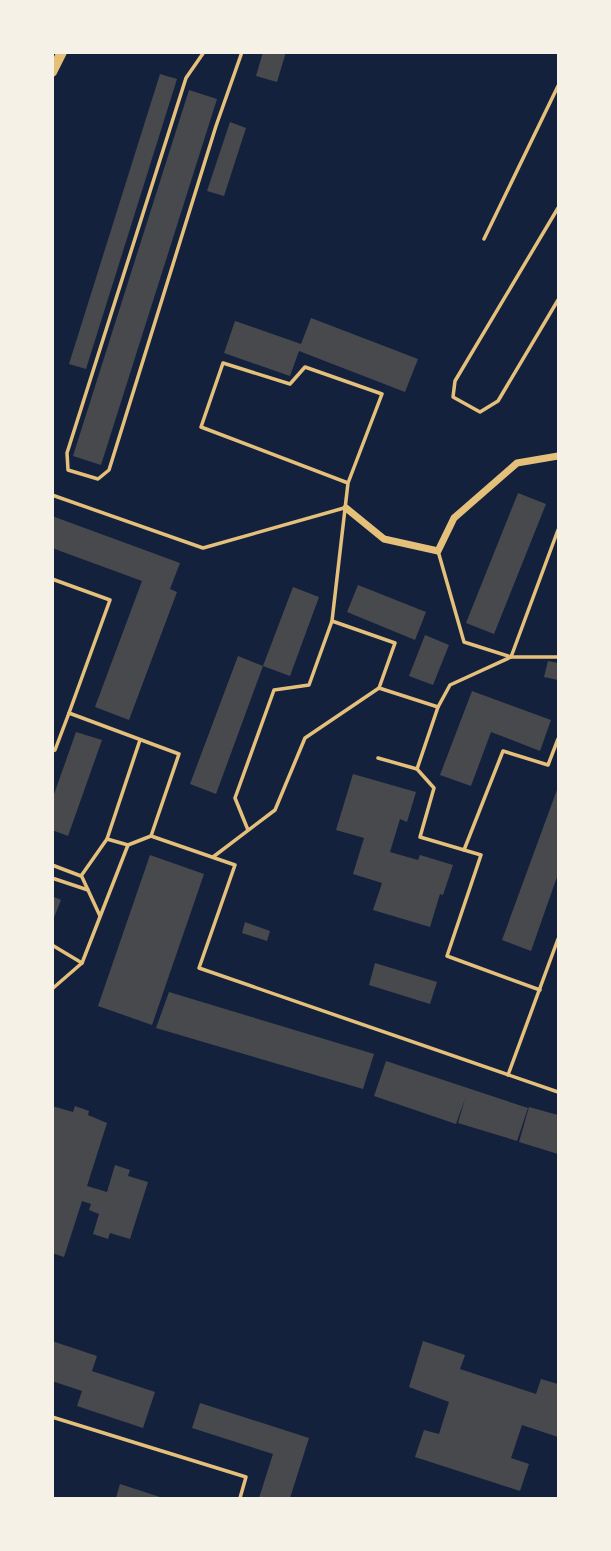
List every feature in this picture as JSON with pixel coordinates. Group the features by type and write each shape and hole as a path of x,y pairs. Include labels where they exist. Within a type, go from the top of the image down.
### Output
{"main road":[{"path":"52,72 62,52"}],"street":[{"path":"346,508 384,538 438,551 454,518 517,463 558,456"}],"lane":[{"path":"204,52 186,78 67,453 68,470 98,479 109,470 216,126 242,52"},
{"path":"484,239 558,86"},
{"path":"558,208 455,381 453,397 480,412 498,401 558,300"},
{"path":"248,830 235,798 274,690 309,685 332,621 348,483 382,394 305,367 290,384 223,363 201,427 348,483"},
{"path":"52,495 203,548 346,508"},
{"path":"417,769 438,707 450,685 510,657 558,530"},
{"path":"438,551 464,642 510,657 558,657"},
{"path":"52,579 110,600 55,750 52,751"},
{"path":"213,857 275,810 305,738 379,688 395,643 332,621"},
{"path":"379,688 438,707"},
{"path":"69,713 178,754 151,836"},
{"path":"464,850 503,751 548,765 558,739"},
{"path":"81,876 107,839 140,740"},
{"path":"378,758 417,769 435,788 420,837 481,855 447,956 540,990"},
{"path":"107,839 128,845 151,836 236,865 199,968 558,1092"},
{"path":"52,989 82,963 128,845"},
{"path":"52,864 81,876 100,916"},
{"path":"52,878 88,890"},
{"path":"508,1076 558,939"},
{"path":"52,945 82,963"},
{"path":"52,1417 246,1477 240,1499"}],"building":[{"path":"263,52 286,52 277,82 256,76"},
{"path":"160,74 177,79 86,369 69,364"},
{"path":"189,90 217,99 101,465 73,456"},
{"path":"230,122 246,128 224,196 207,191"},
{"path":"311,318 418,359 405,392 299,351 290,376 224,353 235,321 301,344"},
{"path":"518,493 546,504 494,634 466,623"},
{"path":"52,516 180,563 170,589 177,592 129,720 95,707 142,581 52,548"},
{"path":"358,585 426,612 415,640 347,612"},
{"path":"293,587 319,597 290,676 263,666"},
{"path":"425,635 449,645 433,685 409,676"},
{"path":"238,656 263,666 216,794 190,784"},
{"path":"548,661 558,663 558,680 544,677"},
{"path":"472,691 551,720 540,751 491,732 471,786 440,775"},
{"path":"76,732 102,740 68,836 52,830 52,800"},
{"path":"353,774 416,792 407,822 400,819 390,852 418,860 420,855 453,865 443,895 440,894 430,927 373,910 382,883 353,874 364,838 336,830"},
{"path":"558,787 558,874 531,951 502,940"},
{"path":"150,855 204,874 152,1025 98,1006"},
{"path":"52,896 61,900 53,920 52,920"},
{"path":"245,922 270,931 267,941 242,933"},
{"path":"375,963 437,982 430,1004 369,985"},
{"path":"169,992 374,1054 363,1089 156,1028"},
{"path":"386,1061 528,1108 517,1141 458,1123 465,1099 456,1124 374,1096"},
{"path":"52,1106 73,1112 75,1106 89,1111 88,1115 107,1123 87,1186 107,1192 115,1165 130,1170 128,1176 148,1182 130,1239 110,1233 108,1239 93,1234 99,1214 89,1210 91,1204 82,1201 64,1257 52,1253"},
{"path":"529,1107 558,1115 558,1154 519,1142"},
{"path":"52,1341 97,1356 92,1371 155,1392 143,1428 77,1406 82,1391 52,1381"},
{"path":"423,1341 465,1355 460,1369 536,1394 541,1379 558,1384 558,1437 522,1425 511,1458 529,1464 520,1491 415,1457 424,1430 439,1434 449,1402 409,1387"},
{"path":"200,1403 309,1438 290,1498 259,1498 273,1454 192,1428"},
{"path":"120,1484 163,1498 116,1498"}]}
